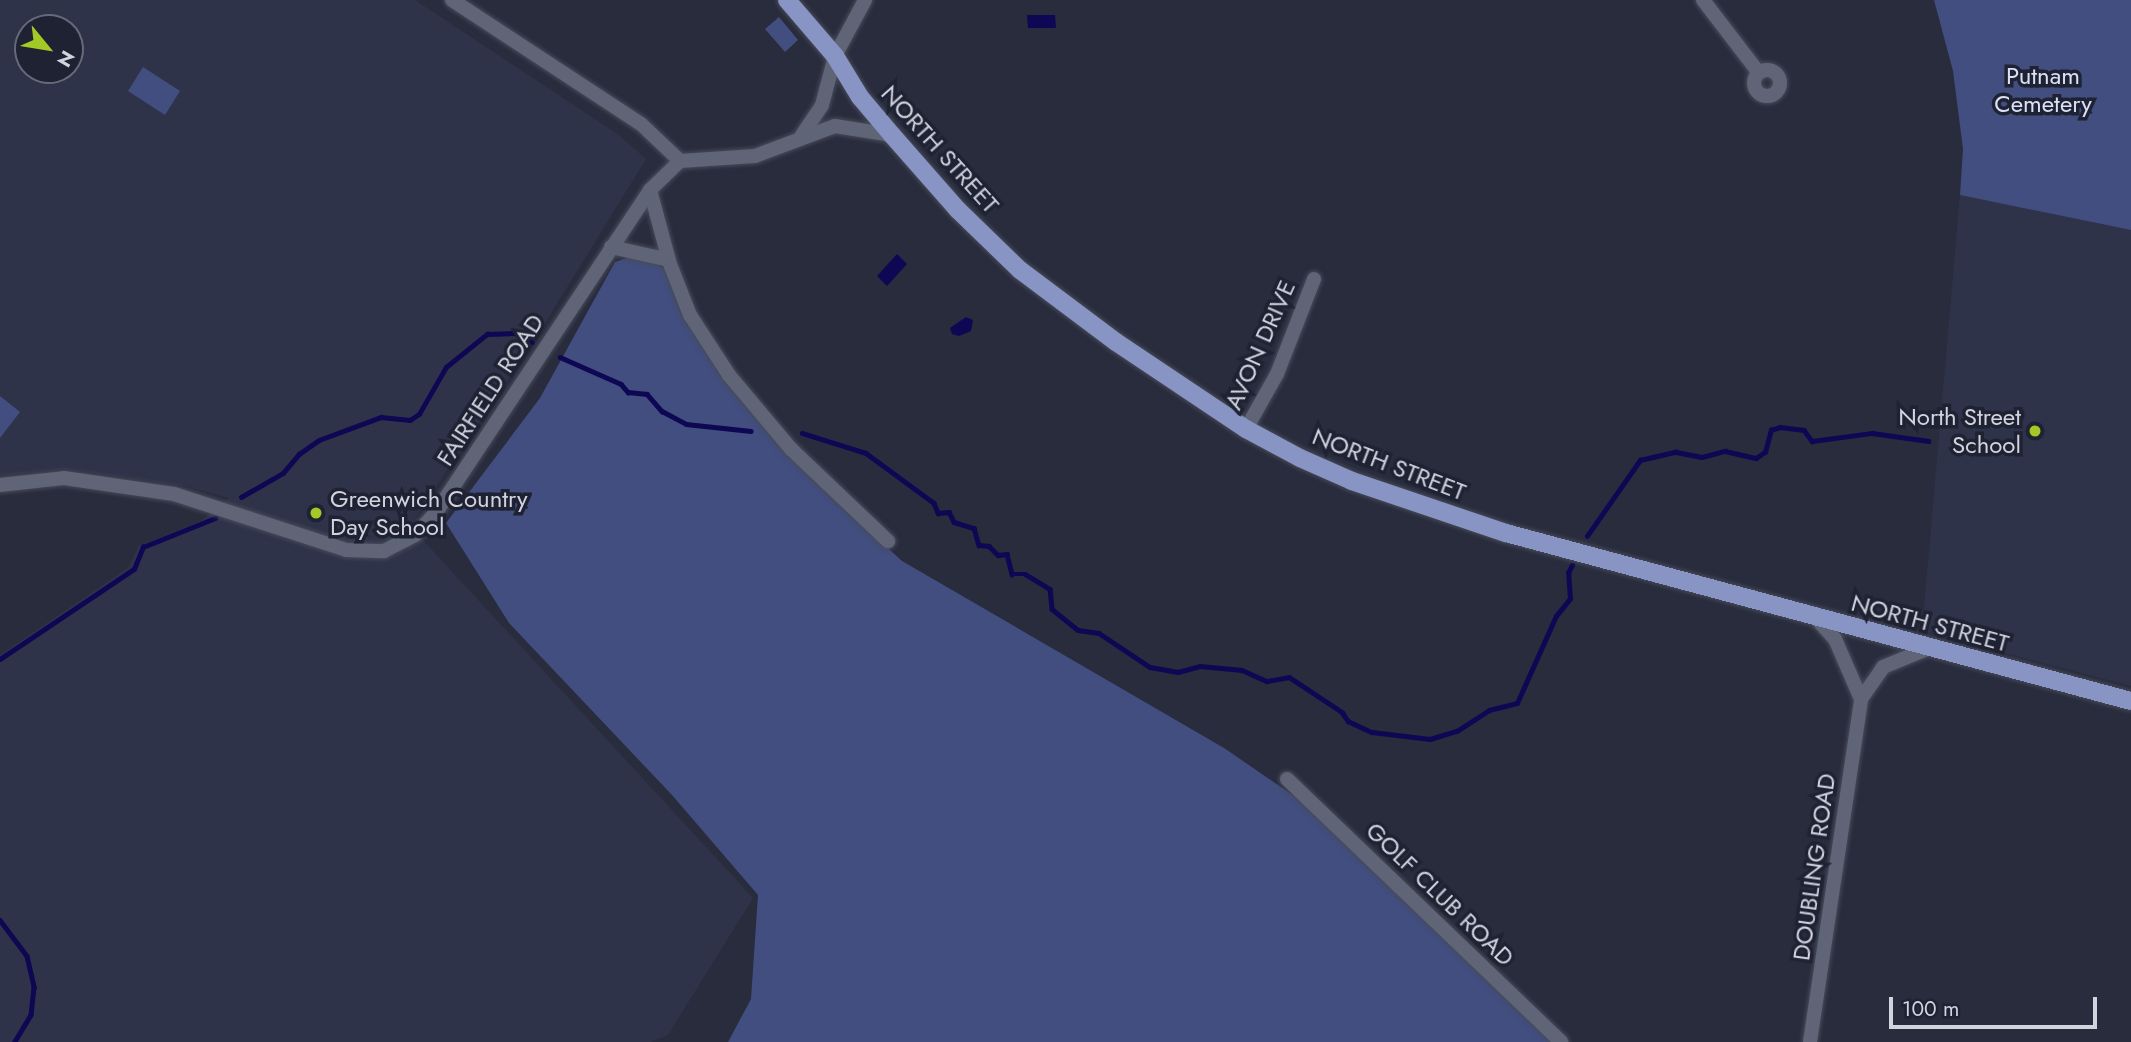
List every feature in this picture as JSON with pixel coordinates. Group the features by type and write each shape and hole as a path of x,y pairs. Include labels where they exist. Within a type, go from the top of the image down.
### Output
{"main road":[{"name":"NORTH STREET","path":"788,0 835,56 860,97 892,135 958,210 1020,270 1116,342 1247,429 1352,481 1506,533 2131,701"}],"street":[{"path":"452,0 640,124 680,161 755,156 781,148 802,135 835,126 892,135"},
{"path":"802,135 822,105 835,56 865,0"},
{"path":"1703,0 1759,73"},
{"name":"FAIRFIELD ROAD","path":"0,485 64,478 174,494 346,550 384,551 415,535 436,511 650,190 680,161"},
{"path":"650,190 669,260 691,315 729,375 791,449 888,541"},
{"path":"611,247 669,260"},
{"name":"AVON DRIVE","path":"1247,429 1273,382 1314,279"},
{"path":"1815,617 1835,639 1861,699"},
{"name":"DOUBLING ROAD","path":"1810,1042 1861,699 1883,667 1929,648"},
{"name":"GOLF CLUB ROAD","path":"1287,779 1562,1042"}],"shaded area":[{"name":"Greenwich Country Day School","path":"0,0 415,0 619,135 646,159 539,333 410,526 753,898 668,1035 651,1042 0,1042 0,655 128,568 139,546 201,521 229,498 186,486 68,469 0,475"},
{"path":"1027,15 1055,15 1056,28 1028,28"},
{"name":"North Street School","path":"1960,195 2131,230 2131,686 1922,631"},
{"path":"897,254 907,264 887,286 877,276"},
{"path":"966,317 973,320 971,331 959,336 952,334 950,328"}],"green space":[{"name":"Putnam Cemetery","path":"1934,0 2131,0 2131,230 1960,195 1963,149 1953,71"},
{"path":"779,17 798,40 785,52 765,29"},
{"path":"143,67 180,91 165,115 128,91"},
{"path":"636,255 666,269 731,384 844,508 902,561 1224,748 1332,822 1552,1042 728,1042 751,999 758,895 672,795 509,623 446,523 540,398 615,262"},
{"path":"0,396 20,412 0,438"}],"waterway":[{"path":"241,497 283,473 299,454 319,440 381,417 410,420 419,414 446,367 487,334 515,333 532,342"},
{"path":"560,357 621,384 628,392 647,394 662,411 686,424 751,431"},
{"path":"1587,536 1640,460 1676,452 1702,457 1725,451 1756,458 1765,452 1771,430 1780,427 1804,430 1812,441 1872,433 1928,441"},
{"path":"802,433 866,453 934,503 938,513 949,512 954,522 974,528 979,545 989,546 998,555 1007,554 1012,574 1025,574 1050,589 1052,609 1078,630 1099,633 1150,667 1178,672 1200,666 1242,670 1267,681 1289,677 1342,712 1348,721 1372,732 1430,739 1457,731 1489,710 1517,703 1556,616 1570,599 1568,573 1572,565"},
{"path":"0,659 134,569 143,547 215,518"},
{"path":"0,920 27,956 34,987 31,1015 15,1042"}],"place":[{"name":"North Street School","path":"2035,431"},
{"name":"Greenwich Country Day School","path":"316,513"}]}
